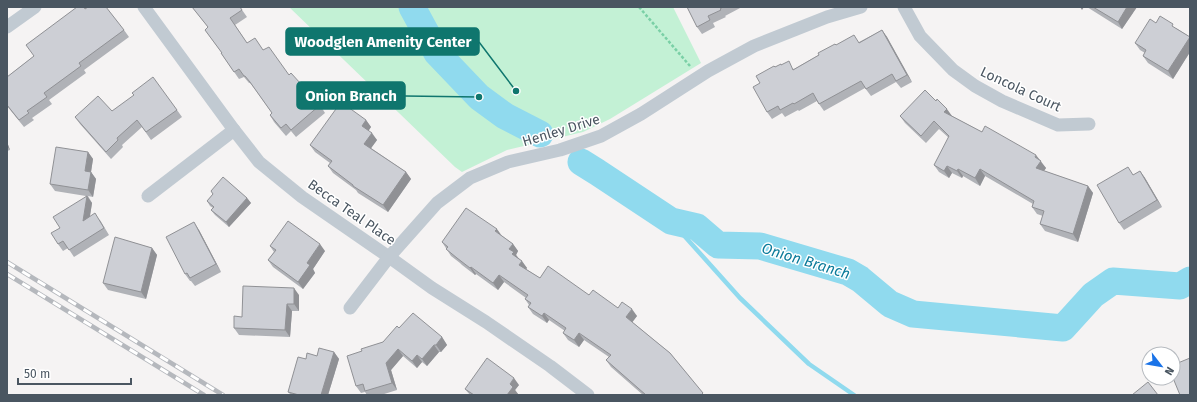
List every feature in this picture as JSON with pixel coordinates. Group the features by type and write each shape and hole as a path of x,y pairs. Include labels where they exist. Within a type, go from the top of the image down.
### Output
{"street":[{"path":"7,27 35,7"},
{"name":"Becca Teal Place","path":"144,7 259,162 302,197 432,288 486,322 550,366 583,393"},
{"name":"Henley Drive","path":"350,308 389,257 437,202 470,178 508,162 560,150 601,136 641,114 708,71 754,46 827,17 860,7"},
{"name":"Loncola Court","path":"904,7 920,36 953,70 975,86 1002,101 1058,125 1089,124"},
{"path":"148,196 234,130"}],"path":[{"path":"639,7 690,66"}],"green space":[{"path":"289,7 673,7 701,63 610,119 583,132 507,150 462,172 455,167"}],"building":[{"path":"77,7 84,7 85,9 88,7 106,7 124,30 79,63 81,66 44,93 47,97 27,111 29,113 19,120 7,105 7,77 34,56 26,45"},
{"path":"192,7 240,7 242,10 230,18 247,43 255,38 263,50 269,47 289,75 291,73 320,105 291,130 286,124 281,128 270,115 272,113 245,76 239,69 234,72 205,30 208,27"},
{"path":"687,7 723,7 720,9 721,10 708,16 710,20 697,27"},
{"path":"1093,7 1127,7 1118,22"},
{"path":"1160,16 1173,24 1172,26 1190,37 1168,71 1143,56 1146,50 1135,43 1150,19 1156,23"},
{"path":"882,30 907,75 896,81 892,74 866,89 861,81 819,104 813,93 780,110 778,106 767,112 753,87 760,83 756,76 774,66 781,65 789,61 793,70 819,55 818,53 854,35 859,43"},
{"path":"153,77 177,110 146,132 137,120 117,138 118,140 106,152 75,117 98,96 112,111 134,95 132,93"},
{"path":"925,90 947,109 944,112 982,132 985,126 1036,155 1035,157 1041,161 1036,168 1088,186 1073,234 1040,224 1044,211 1032,207 1034,201 980,169 975,178 958,169 957,171 947,166 944,171 934,165 949,136 934,121 921,136 900,116"},
{"path":"341,102 366,120 362,126 372,133 364,144 406,172 383,205 353,186 328,166 332,161 310,145"},
{"path":"56,147 88,152 85,171 91,172 88,190 50,184"},
{"path":"1128,167 1133,175 1140,171 1157,200 1119,223 1097,185"},
{"path":"223,177 247,198 226,222 211,210 214,207 207,201 213,194 211,191"},
{"path":"87,196 83,221 95,213 104,228 69,250 63,241 58,244 51,233 60,228 53,217"},
{"path":"466,208 497,229 495,231 513,244 509,249 514,252 512,254 522,261 519,265 540,278 548,266 589,295 593,290 618,308 622,302 632,309 626,317 670,353 703,393 701,395 646,395 606,360 611,355 579,333 574,340 563,333 566,328 544,313 542,316 528,307 531,303 525,299 528,295 499,275 493,283 457,258 446,249 448,247 442,242"},
{"path":"288,221 320,244 307,263 310,265 298,282 268,260 276,250 270,246"},
{"path":"194,222 216,264 190,278 187,273 185,274 166,237"},
{"path":"115,237 152,248 141,292 103,283"},
{"path":"243,286 294,288 294,304 287,304 285,330 234,328 234,316 242,317"},
{"path":"413,313 442,337 436,345 434,345 422,359 417,355 412,361 398,349 386,363 392,383 365,391 363,384 356,386 347,356 362,351 361,349 383,342 397,326 399,328"},
{"path":"319,348 334,352 321,395 299,395 288,392 298,357 306,359 307,353 317,356"},
{"path":"487,358 514,378 510,384 513,387 507,395 474,395 465,389"},
{"path":"1190,358 1190,395 1180,395 1176,386 1181,386 1181,362"},
{"path":"1143,386 1151,386 1158,395 1132,395"}],"waterway":[{"name":"Onion Branch","path":"412,7 437,53 479,97 505,116 540,134"},
{"name":"Onion Branch","path":"581,162 671,221 697,227 718,245 760,246 848,272 860,279 890,304 913,314 1063,328 1093,295 1113,281 1180,286 1190,280"},
{"path":"671,221 740,298 809,364 854,395"}],"railway":[{"path":"7,262 223,395"},
{"path":"7,274 204,395"}],"place":[{"name":"Woodglen Amenity Center","path":"516,91"},
{"name":"Onion Branch","path":"479,97"}]}
